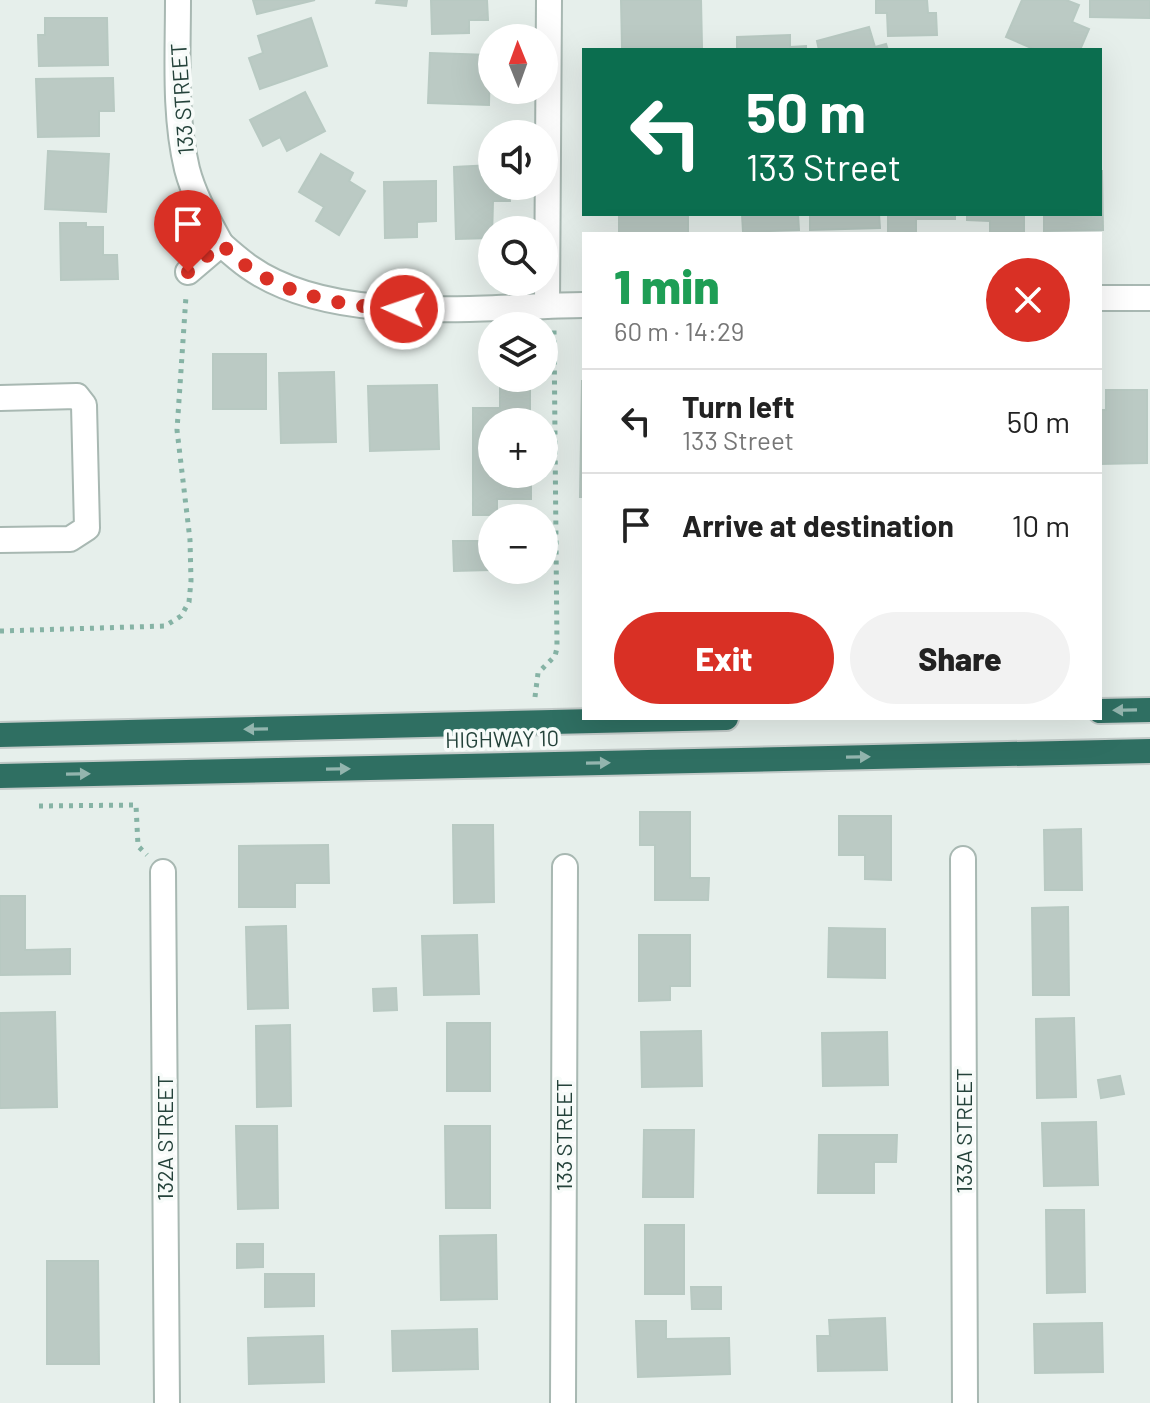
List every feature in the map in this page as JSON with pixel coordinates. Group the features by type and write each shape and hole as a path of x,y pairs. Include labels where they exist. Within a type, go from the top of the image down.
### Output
{"highway":[{"path":"1102,711 1150,710"},
{"name":"HIGHWAY 10","path":"0,735 641,720"},
{"name":"HIGHWAY 10","path":"0,776 1150,751"}],"street":[{"name":"133 STREET","path":"178,0 178,87 185,158 196,194 221,244"},
{"path":"549,0 551,312"},
{"path":"188,272 221,244 251,269 287,286 353,305 514,312"},
{"path":"1102,298 1150,298"},
{"path":"555,312 582,305"},
{"path":"0,398 77,396 84,405 87,528 70,539 0,540"},
{"name":"133A STREET","path":"963,859 965,1403"},
{"name":"132A STREET","path":"155,864 167,1403"},
{"name":"133 STREET","path":"563,1403 565,867"}],"path":[{"path":"0,631 165,626 181,616 189,602 190,540 177,430 185,304"},
{"path":"535,697 538,673 555,656 557,648 552,392"},
{"path":"39,806 136,805 138,846 155,864"}],"building":[{"path":"253,0 315,0 257,14"},
{"path":"377,0 407,0 406,6 376,3"},
{"path":"431,0 487,0 488,20 469,20 469,33 432,34"},
{"path":"621,0 701,0 702,47 622,47"},
{"path":"876,0 927,0 928,13 936,13 937,35 888,36 887,13 876,13"},
{"path":"1022,0 1066,0 1079,5 1072,22 1089,29 1081,48 1031,48 1006,37"},
{"path":"1090,0 1150,0 1150,18 1090,17"},
{"path":"45,18 107,18 108,65 39,66 38,35 45,35"},
{"path":"311,18 327,66 260,89 249,58 263,53 258,36"},
{"path":"869,27 875,47 886,44 887,48 819,48 817,41"},
{"path":"790,35 790,47 806,48 737,48 737,37"},
{"path":"430,53 478,55 478,104 489,105 428,103"},
{"path":"113,78 114,111 99,111 99,136 38,137 36,79"},
{"path":"305,92 325,131 287,151 280,137 263,146 250,120"},
{"path":"48,151 109,154 106,212 45,209"},
{"path":"321,154 353,173 349,181 365,191 339,235 316,221 324,207 299,192"},
{"path":"478,166 478,200 510,200 493,201 493,216 478,216 478,238 456,239 454,167"},
{"path":"1102,171 1103,230 1044,231 1044,216 1102,216"},
{"path":"436,181 436,221 417,222 417,237 385,238 384,182"},
{"path":"619,216 688,216 688,232 619,232"},
{"path":"742,216 798,216 799,230 743,232"},
{"path":"810,216 879,216 880,228 810,230"},
{"path":"888,216 955,216 955,219 916,219 916,232 888,232"},
{"path":"967,216 1024,216 1024,232 990,232 990,221 967,220"},
{"path":"60,223 86,223 86,227 103,227 103,255 117,255 118,279 61,280"},
{"path":"213,354 266,354 266,409 213,409"},
{"path":"334,372 336,442 281,443 279,373"},
{"path":"582,381 582,497 580,497"},
{"path":"437,385 439,449 370,451 368,386"},
{"path":"1106,390 1147,390 1147,463 1102,464 1102,410 1106,410"},
{"path":"500,392 530,392 530,408 500,408"},
{"path":"473,408 478,408 478,488 531,488 531,499 497,499 497,504 478,504 478,515 473,515"},
{"path":"453,541 478,541 478,570 454,571"},
{"path":"640,812 690,812 690,878 709,878 708,900 655,900 655,845 640,845"},
{"path":"839,816 891,816 891,880 865,879 865,855 839,855"},
{"path":"453,825 493,825 494,902 454,903"},
{"path":"1081,829 1082,890 1045,890 1044,830"},
{"path":"328,845 329,883 295,883 295,907 239,907 239,846"},
{"path":"0,896 25,896 25,950 70,949 70,974 0,975"},
{"path":"1068,907 1069,995 1033,995 1032,908"},
{"path":"286,926 288,1008 248,1009 246,927"},
{"path":"829,928 885,929 885,978 828,977"},
{"path":"477,935 479,994 424,995 422,936"},
{"path":"639,935 690,935 690,986 670,986 670,1000 639,1001"},
{"path":"396,988 397,1010 374,1011 373,989"},
{"path":"55,1012 57,1107 0,1108 0,1013"},
{"path":"1074,1018 1076,1097 1037,1098 1036,1019"},
{"path":"447,1023 490,1023 490,1091 447,1091"},
{"path":"290,1025 291,1106 257,1107 256,1026"},
{"path":"701,1031 702,1086 642,1087 641,1032"},
{"path":"887,1032 888,1085 823,1086 822,1033"},
{"path":"1120,1076 1124,1094 1101,1098 1098,1080"},
{"path":"1096,1122 1098,1185 1044,1186 1042,1123"},
{"path":"236,1126 277,1126 278,1208 238,1209"},
{"path":"445,1126 490,1126 490,1208 446,1208"},
{"path":"644,1130 694,1130 693,1197 643,1197"},
{"path":"819,1135 897,1135 896,1162 874,1162 874,1193 818,1193"},
{"path":"1046,1210 1084,1210 1085,1292 1047,1293"},
{"path":"645,1225 684,1225 684,1294 645,1294"},
{"path":"496,1235 497,1299 441,1300 440,1236"},
{"path":"237,1244 263,1244 263,1267 237,1268"},
{"path":"47,1261 98,1261 99,1364 47,1364"},
{"path":"265,1274 314,1274 314,1306 265,1307"},
{"path":"691,1287 721,1287 721,1309 692,1309"},
{"path":"885,1318 887,1370 818,1371 817,1336 830,1336 829,1320"},
{"path":"636,1321 666,1321 666,1339 729,1338 730,1374 638,1377"},
{"path":"1102,1323 1103,1372 1035,1373 1034,1324"},
{"path":"477,1329 478,1369 393,1371 392,1331"},
{"path":"323,1336 324,1382 249,1384 248,1338"}],"route":[{"path":"188,272 221,244 251,269 287,286 353,305 404,309"}]}
